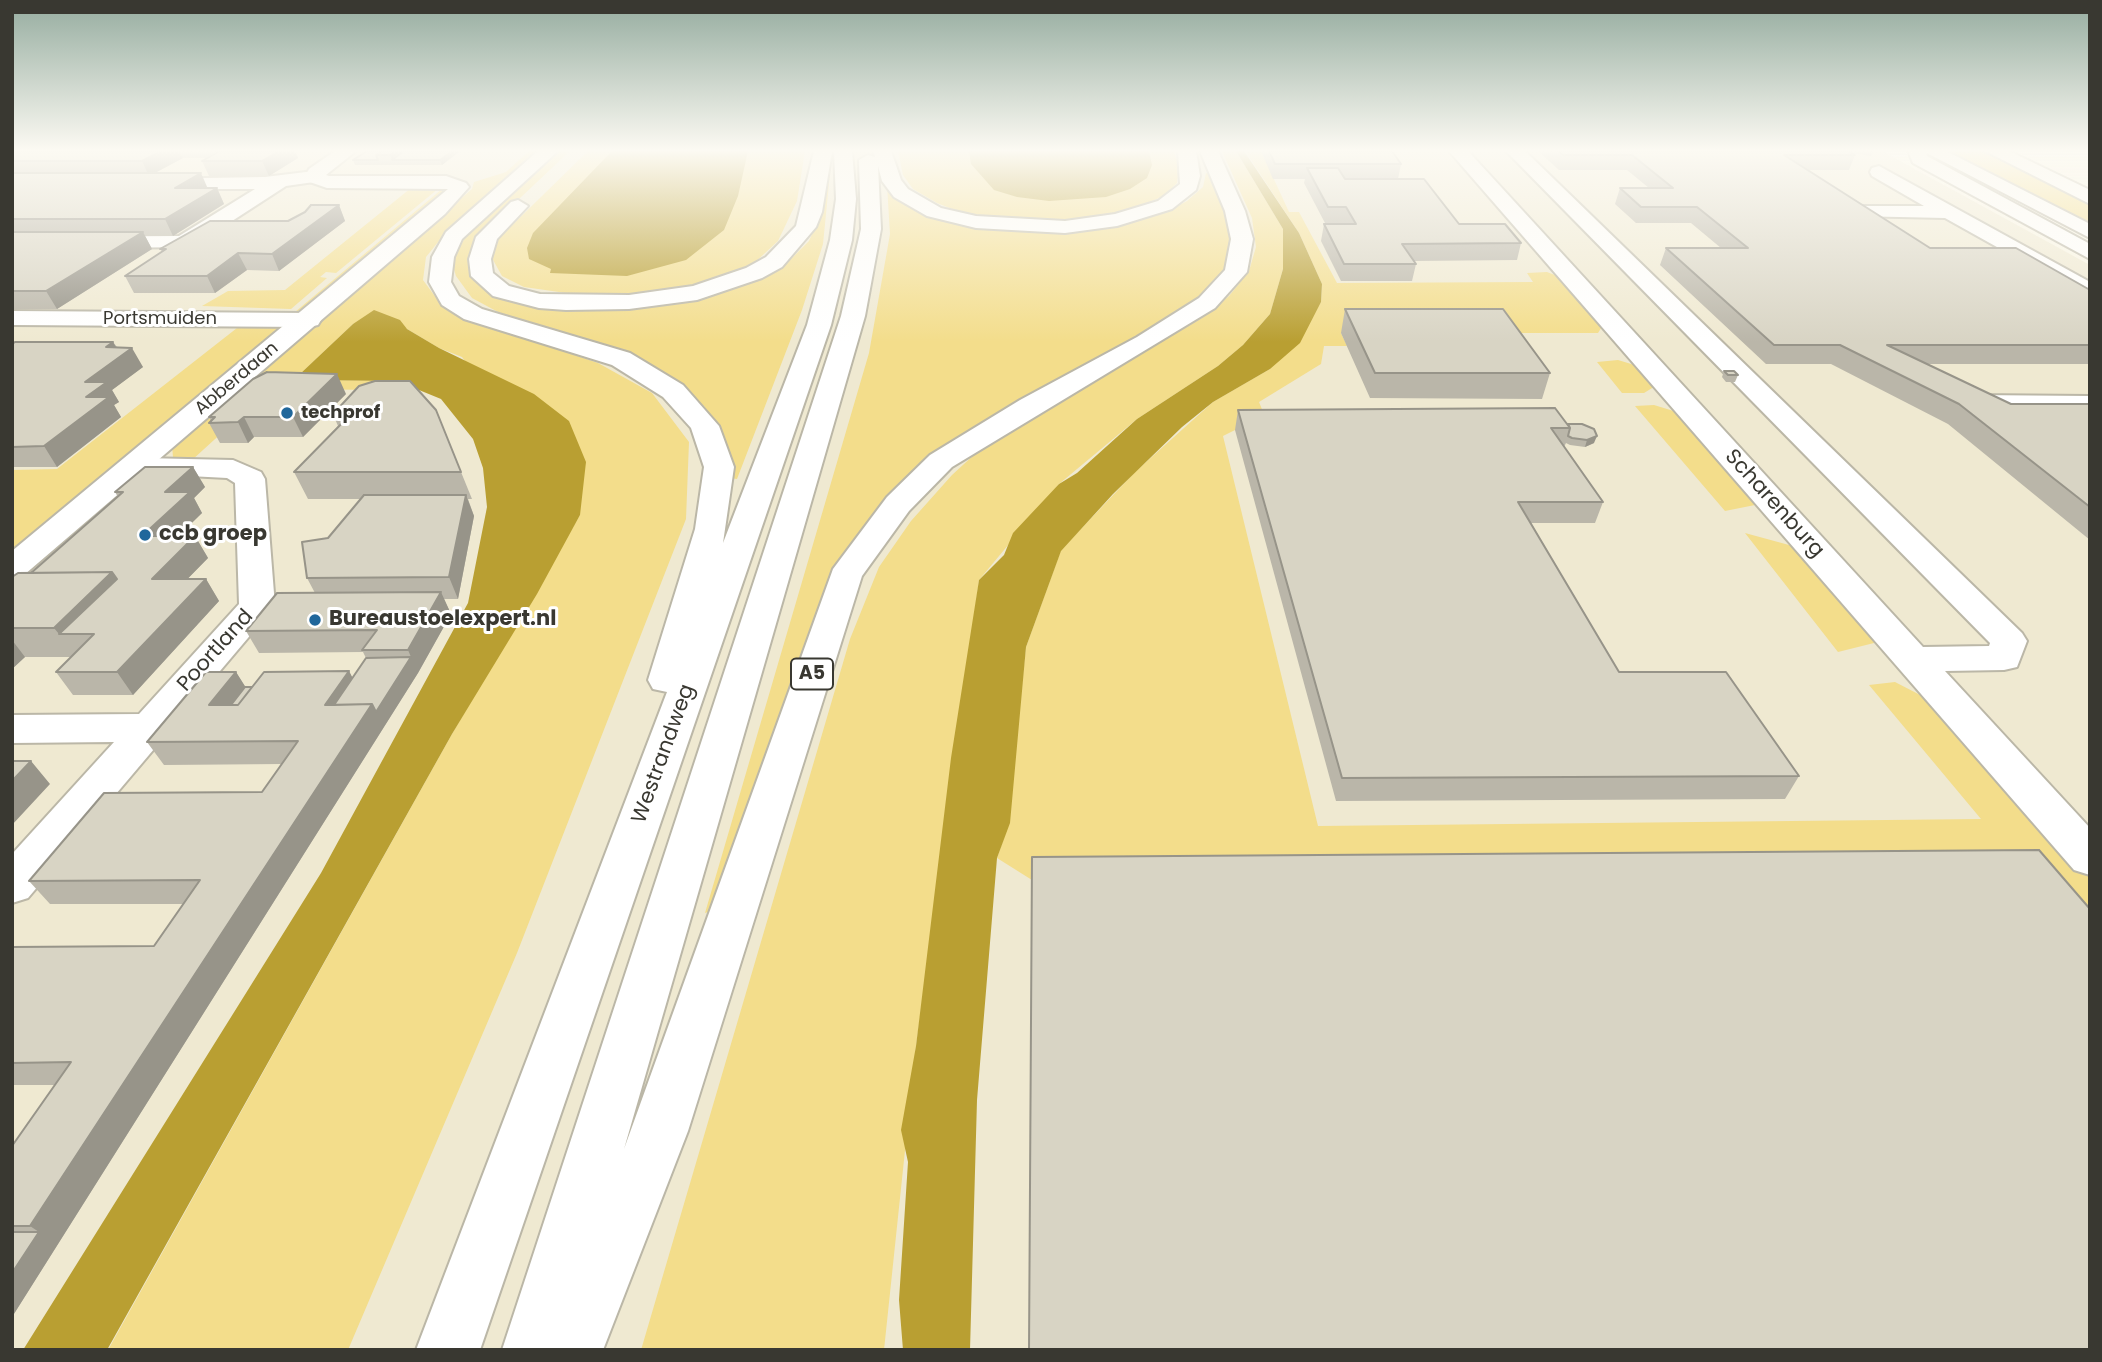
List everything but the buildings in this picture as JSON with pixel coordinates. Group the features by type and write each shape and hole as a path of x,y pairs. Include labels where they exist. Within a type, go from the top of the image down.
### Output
{"main road":[{"path":"12,243 184,242 227,215"},
{"name":"Abberdaan","path":"12,568 431,215"},
{"path":"481,215 453,236 443,257 440,282 450,300 473,314 621,359 673,391 705,426 719,467 711,529 686,606 600,929"},
{"path":"507,215 487,237 480,258 482,276 501,291 552,302 629,302 697,293 754,273 774,262 806,228 809,215"},
{"name":"Westrandweg","path":"448,1350 819,325 841,240 844,215"},
{"path":"534,1350 853,316 871,215"},
{"path":"945,215 976,222 1065,227 1117,220 1134,215"},
{"name":"A5","path":"570,1350 660,1131 845,576 898,504 941,461 1030,406 1146,342 1207,303 1236,272 1242,239 1236,215"},
{"name":"Scharenburg","path":"1515,215 2090,858"},
{"path":"1571,215 1670,328 2009,641 2004,658 1913,659"},
{"path":"1953,215 2090,292"},
{"path":"2028,215 2085,244"},
{"path":"2037,215 2085,244"},
{"path":"2010,246 2085,244"},
{"name":"Portsmuiden","path":"12,318 309,320"},
{"path":"1616,327 1670,328"},
{"path":"1973,403 2090,404"},
{"name":"Poortland","path":"12,885 147,728 257,606 250,479 233,469 131,467"},
{"path":"12,729 147,728"}],"shaded area":[{"path":"12,215 1998,215 2090,265 2090,1350 12,1350"},
{"path":"378,215 407,215 336,273 326,272 320,277 327,278 291,309 202,306 228,291 285,290"},
{"path":"411,215 422,215 312,306 295,312"},
{"path":"442,215 466,215 447,231 426,257 423,280 434,295 466,318 598,363 652,393 689,442 686,519 517,953 348,1350 108,1350 452,734 580,515 462,357 439,348 387,317 353,324 300,374 305,380 397,381 386,390 270,389 192,460 173,457 172,445"},
{"path":"490,215 502,215 486,230 470,254 469,264 487,288 560,306 751,281 788,262 809,241 819,215 826,215 823,244 802,310 737,479 730,478 723,436 704,406 664,373 622,353 498,312 472,298 456,276 452,263 464,239"},
{"path":"523,215 791,215 778,241 751,266 714,281 648,295 594,297 524,287 502,276 492,258 498,239"},
{"path":"551,215 730,215 724,230 686,260 627,276 550,273 551,269 529,259 527,248 533,233"},
{"path":"889,215 1111,225 1155,215 1230,215 1235,245 1228,267 1211,290 1146,336 1020,399 958,437 919,470 872,521 717,909 705,913 869,353 890,234"},
{"path":"974,215 1110,215 1100,217 1032,222"},
{"path":"1250,215 1274,215 1283,229 1283,269 1270,314 1243,345 1218,366 1137,419 1059,484 979,580 916,1046 884,1350 641,1350 850,639 879,567 911,521 952,475 999,432 1202,318 1229,296 1249,271 1256,247"},
{"path":"1274,215 1287,215 1299,233 1322,284 1321,302 1300,343 1270,369 1213,402 1182,427 1113,494 1061,551 1026,647 1010,823 997,858 977,1100 970,1350 903,1350 899,1300 908,1162 901,1130 916,1046 951,758 979,580 1004,555 1013,533 1059,484 1077,473 1137,419 1218,366 1243,345 1270,314 1283,269 1283,229"},
{"path":"1287,215 1300,215 1337,283 1533,282 1527,273 1547,272 1560,277 1603,325 1598,333 1341,333 1347,346 1324,346 1321,364 1259,402 1270,429 1235,430 1223,436 1318,826 1981,819 1869,685 1895,682 1926,698 2090,877 2090,938 1032,880 997,858 1006,832 1026,647 1061,550 1135,472 1213,402 1270,369 1321,302 1322,284 1299,233"},
{"path":"2066,215 2090,215 2090,227"},
{"path":"374,310 400,320 407,329 439,348 534,394 569,421 586,462 580,515 537,594 452,734 107,1350 23,1350 321,873 468,603 487,507 483,468 473,439 441,399 397,381 305,380 300,374 353,324"},
{"path":"279,326 280,333 12,557 12,470 57,469 237,328"},
{"path":"1618,360 1641,367 1657,385 1644,393 1622,393 1597,362"},
{"path":"1654,405 1680,413 1760,504 1725,511 1635,406"},
{"path":"1745,533 1800,548 1878,642 1838,652"}],"place":[{"name":"techprof","path":"287,413"},
{"name":"ccb groep","path":"145,535"},
{"name":"Bureaustoelexpert.nl","path":"315,620"}]}
